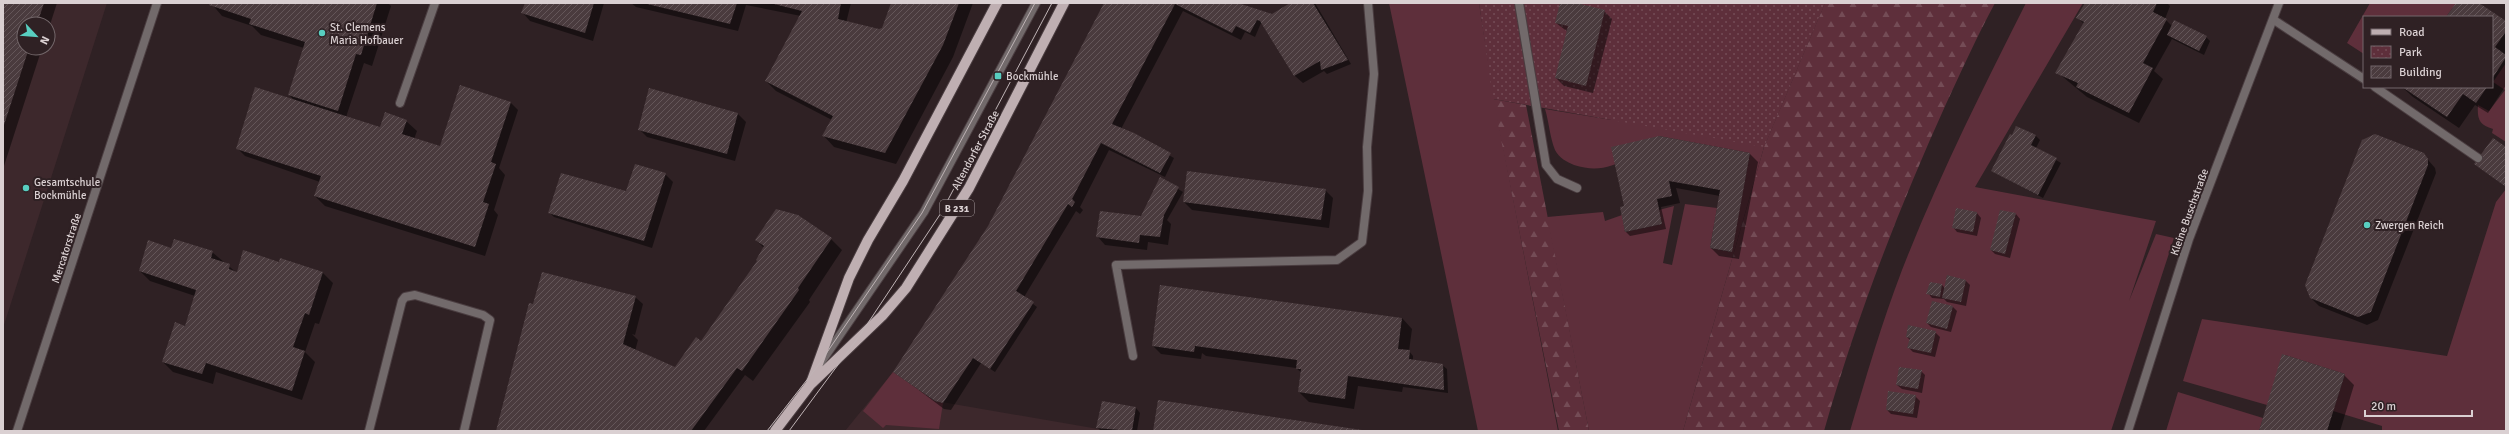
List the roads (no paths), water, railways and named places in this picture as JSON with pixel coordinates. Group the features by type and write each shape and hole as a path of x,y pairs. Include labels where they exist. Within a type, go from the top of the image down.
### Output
{"main road":[{"name":"Altendorfer Straße","path":"810,385 856,266 997,3"},
{"name":"Altendorfer Straße","path":"775,431 810,385 882,316 910,282 969,188 1064,3"}],"street":[{"name":"Mercatorstraße","path":"17,431 157,3"},
{"path":"400,103 434,3"},
{"path":"810,385 818,367 924,212 1036,3"},
{"path":"1133,356 1116,265 1337,260 1362,242 1368,191 1367,147 1374,74 1368,3"},
{"path":"1520,3 1546,164 1558,179 1577,188"},
{"name":"Kleine Buschstraße","path":"2128,431 2189,239 2274,20 2279,3"},
{"path":"2274,20 2363,78"},
{"path":"2376,88 2478,158"},
{"path":"369,431 402,301 405,297 415,295 483,315 490,320 464,431"}],"tram line":[{"path":"767,431 817,367 922,213 1035,3"},
{"path":"789,431 860,335 941,213 1052,3"}],"place":[{"name":"St. Clemens Maria Hofbauer","path":"322,33"},
{"name":"Bockmühle","path":"998,76"},
{"name":"Gesamtschule Bockmühle","path":"26,188"},
{"name":"Zwergen Reich","path":"2367,225"}]}
